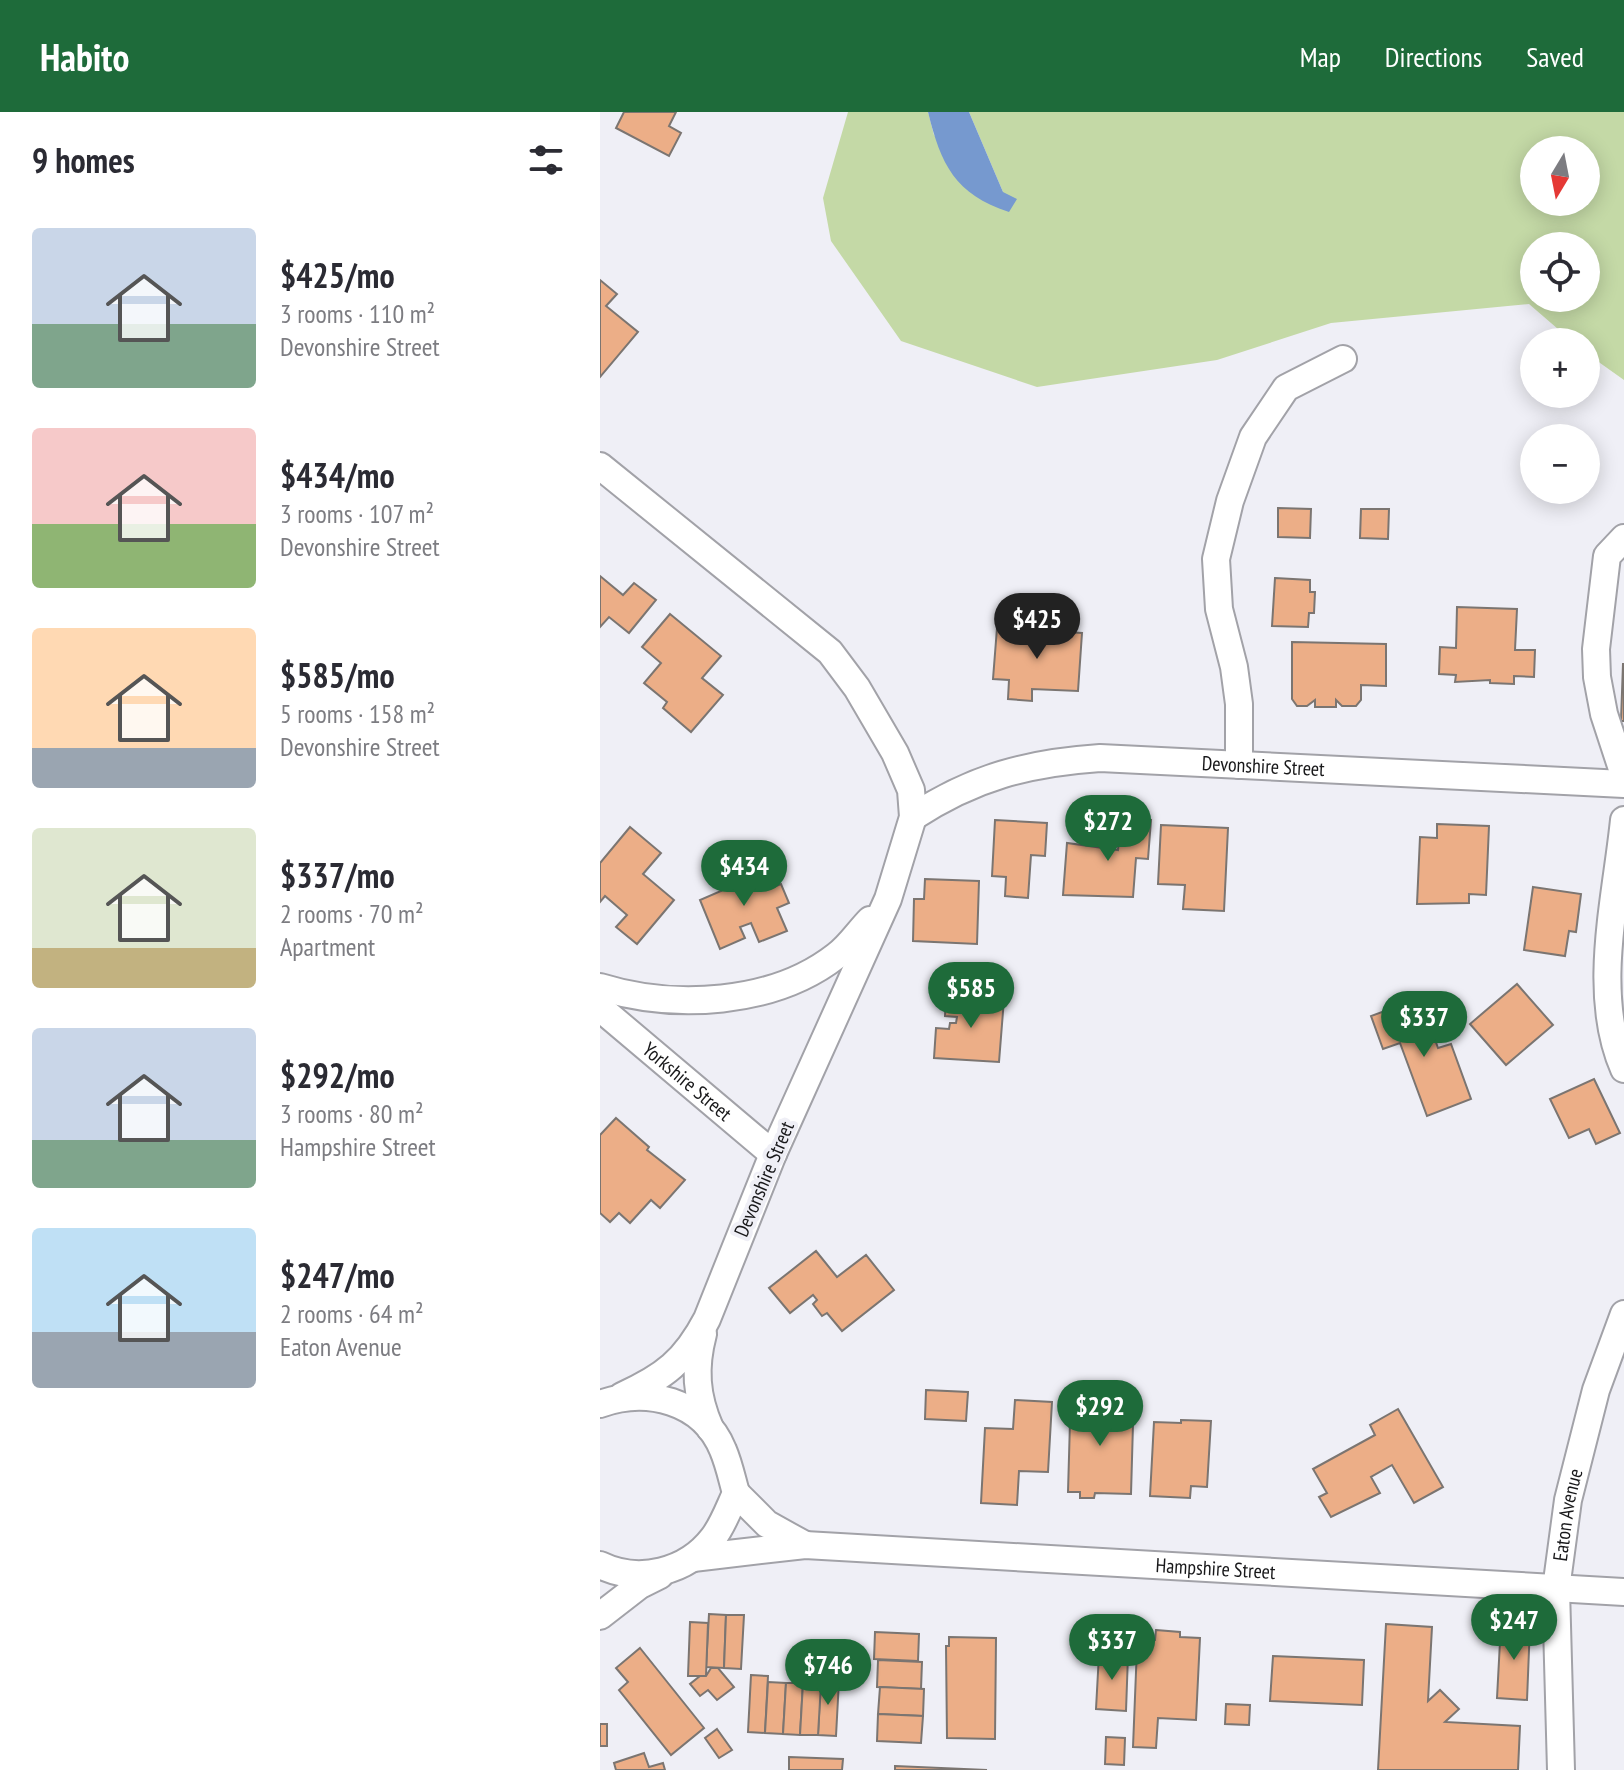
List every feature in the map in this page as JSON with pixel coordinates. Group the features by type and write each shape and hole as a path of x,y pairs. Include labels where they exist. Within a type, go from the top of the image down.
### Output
{"street":[{"path":"1239,765 1239,704 1234,667 1219,609 1216,559 1230,501 1253,437 1286,388 1343,359"},
{"name":"Devonshire Street","path":"600,466 830,652 857,688 895,753 911,790 913,817 888,899 773,1154 707,1319 694,1343 657,1380 611,1400"},
{"path":"1624,538 1607,556 1601,580 1596,649 1597,677 1604,714 1624,775"},
{"name":"Devonshire Street","path":"913,817 943,797 1044,762 1100,758 1624,784"},
{"path":"1624,820 1608,978 1611,1019 1624,1069"},
{"path":"600,987 628,996 680,1001 735,997 790,983 837,956 888,899"},
{"name":"Yorkshire Street","path":"600,1008 773,1154"},
{"name":"Eaton Avenue","path":"1561,1770 1556,1589 1568,1500 1596,1390 1624,1314"},
{"name":"Devonshire Street","path":"707,1319 696,1375 699,1403 723,1449 736,1493"},
{"path":"611,1400 648,1396 673,1402 694,1413 711,1429"},
{"path":"600,1616 640,1585 693,1558 714,1538 736,1493"},
{"name":"Hampshire Street","path":"736,1493 767,1524 805,1545"},
{"name":"Hampshire Street","path":"693,1558 805,1545 1624,1592"},
{"path":"600,1565 638,1575 667,1571"}],"green space":[{"path":"848,112 928,112 934,135 1003,192 969,112 1624,112 1624,380 1600,363 1600,328 1557,328 1538,312 1600,312 1600,232 1520,232 1520,305 1331,323 1217,360 1037,387 901,341 831,241 823,198"}],"water":[{"path":"928,112 969,112 1003,192 1017,199 1009,212 975,196 953,175 939,147"}],"building":[{"path":"624,112 676,112 669,126 681,133 669,156 616,128"},
{"path":"600,280 617,294 606,306 638,332 600,377"},
{"path":"1278,508 1311,509 1310,538 1278,537"},
{"path":"1361,509 1389,509 1388,539 1360,538"},
{"path":"600,576 623,595 634,583 656,600 629,633 609,617 600,627"},
{"path":"1275,578 1310,580 1310,592 1315,592 1314,613 1309,613 1308,627 1272,626"},
{"path":"1457,607 1517,609 1515,650 1535,650 1534,677 1514,676 1514,684 1490,683 1490,680 1455,682 1456,675 1439,674 1440,647 1456,648"},
{"path":"670,614 721,656 702,678 723,695 691,732 663,708 667,702 644,683 661,663 642,647"},
{"path":"997,628 1082,633 1078,691 1032,689 1032,701 1008,699 1009,680 993,679"},
{"path":"1292,642 1386,644 1386,686 1361,685 1361,700 1356,706 1342,706 1336,700 1336,707 1315,707 1315,700 1307,706 1297,706 1292,699"},
{"path":"1623,664 1624,721 1621,721"},
{"path":"1121,817 1151,820 1148,859 1136,858 1133,897 1063,895 1067,843 1118,850"},
{"path":"995,820 1047,823 1045,856 1031,855 1028,898 1005,896 1006,877 992,876"},
{"path":"1437,824 1489,826 1486,895 1469,894 1469,903 1417,904 1420,837 1437,838"},
{"path":"1161,825 1228,828 1224,911 1183,909 1185,885 1158,884"},
{"path":"630,827 661,853 643,874 674,900 637,944 616,927 627,915 605,896 600,902 600,863"},
{"path":"738,866 745,882 763,874 769,889 781,884 789,903 777,908 787,931 759,942 751,923 740,927 745,938 720,949 700,900 721,891 715,875"},
{"path":"925,879 979,881 977,944 913,941 914,899 924,899"},
{"path":"1533,887 1581,894 1576,932 1569,931 1565,956 1524,950"},
{"path":"1517,984 1553,1025 1506,1065 1470,1024"},
{"path":"946,995 1004,999 999,1062 934,1058 936,1028 949,1029 950,1023 956,1023 957,1017 945,1016"},
{"path":"1409,1002 1421,1035 1432,1031 1438,1048 1451,1044 1471,1099 1427,1116 1400,1043 1383,1049 1371,1016"},
{"path":"1594,1079 1620,1133 1596,1144 1589,1129 1569,1138 1550,1099"},
{"path":"616,1118 649,1147 647,1150 685,1180 660,1208 651,1200 630,1223 619,1213 610,1222 600,1213 600,1135"},
{"path":"816,1251 837,1277 866,1255 894,1290 842,1331 827,1313 822,1316 813,1304 817,1300 813,1295 790,1313 769,1288"},
{"path":"1082,1385 1117,1386 1116,1411 1101,1411 1101,1423 1133,1424 1131,1494 1095,1493 1094,1498 1080,1498 1080,1492 1068,1492 1070,1422 1087,1422 1087,1410 1081,1410"},
{"path":"926,1390 968,1392 966,1421 925,1419"},
{"path":"1015,1400 1052,1402 1048,1472 1019,1471 1017,1505 981,1503 985,1428 1013,1429"},
{"path":"1398,1409 1443,1487 1414,1503 1392,1465 1371,1477 1380,1493 1331,1517 1319,1497 1327,1493 1313,1469 1375,1435 1370,1425"},
{"path":"1181,1420 1211,1421 1207,1487 1191,1486 1190,1498 1150,1496 1154,1422 1181,1423"},
{"path":"709,1614 726,1615 724,1668 706,1667"},
{"path":"726,1615 744,1615 741,1669 724,1668"},
{"path":"690,1622 708,1623 706,1676 688,1676"},
{"path":"1501,1623 1530,1625 1527,1700 1497,1698"},
{"path":"1386,1624 1432,1627 1428,1701 1440,1690 1459,1709 1445,1722 1520,1726 1518,1770 1378,1770"},
{"path":"1156,1630 1180,1632 1180,1637 1200,1638 1196,1720 1158,1718 1156,1748 1133,1747 1137,1647 1140,1647 1141,1639 1155,1640"},
{"path":"875,1632 919,1634 918,1661 874,1659"},
{"path":"949,1637 996,1638 995,1739 947,1738 946,1646 949,1646"},
{"path":"640,1648 704,1728 671,1755 619,1690 628,1682 616,1668"},
{"path":"1099,1654 1128,1655 1126,1711 1096,1709"},
{"path":"1273,1656 1364,1660 1362,1705 1270,1701"},
{"path":"878,1660 922,1662 921,1689 877,1687"},
{"path":"711,1668 718,1668 734,1687 717,1700 708,1690 700,1696 690,1684 700,1676 706,1676"},
{"path":"751,1675 768,1676 765,1733 748,1732"},
{"path":"821,1678 839,1680 836,1736 818,1735"},
{"path":"768,1682 786,1683 783,1734 765,1733"},
{"path":"786,1683 803,1683 800,1735 783,1734"},
{"path":"803,1683 821,1684 818,1735 800,1735"},
{"path":"880,1687 924,1689 923,1716 878,1714"},
{"path":"1226,1704 1250,1705 1249,1725 1225,1724"},
{"path":"878,1714 923,1716 921,1743 877,1741"},
{"path":"600,1724 607,1724 607,1746 600,1746"},
{"path":"717,1729 732,1750 719,1758 705,1738"},
{"path":"1106,1737 1125,1738 1124,1765 1105,1764"},
{"path":"644,1753 649,1767 663,1763 665,1770 616,1770 614,1763"},
{"path":"789,1757 843,1759 842,1770 789,1770"},
{"path":"895,1766 987,1770 895,1770"}]}
